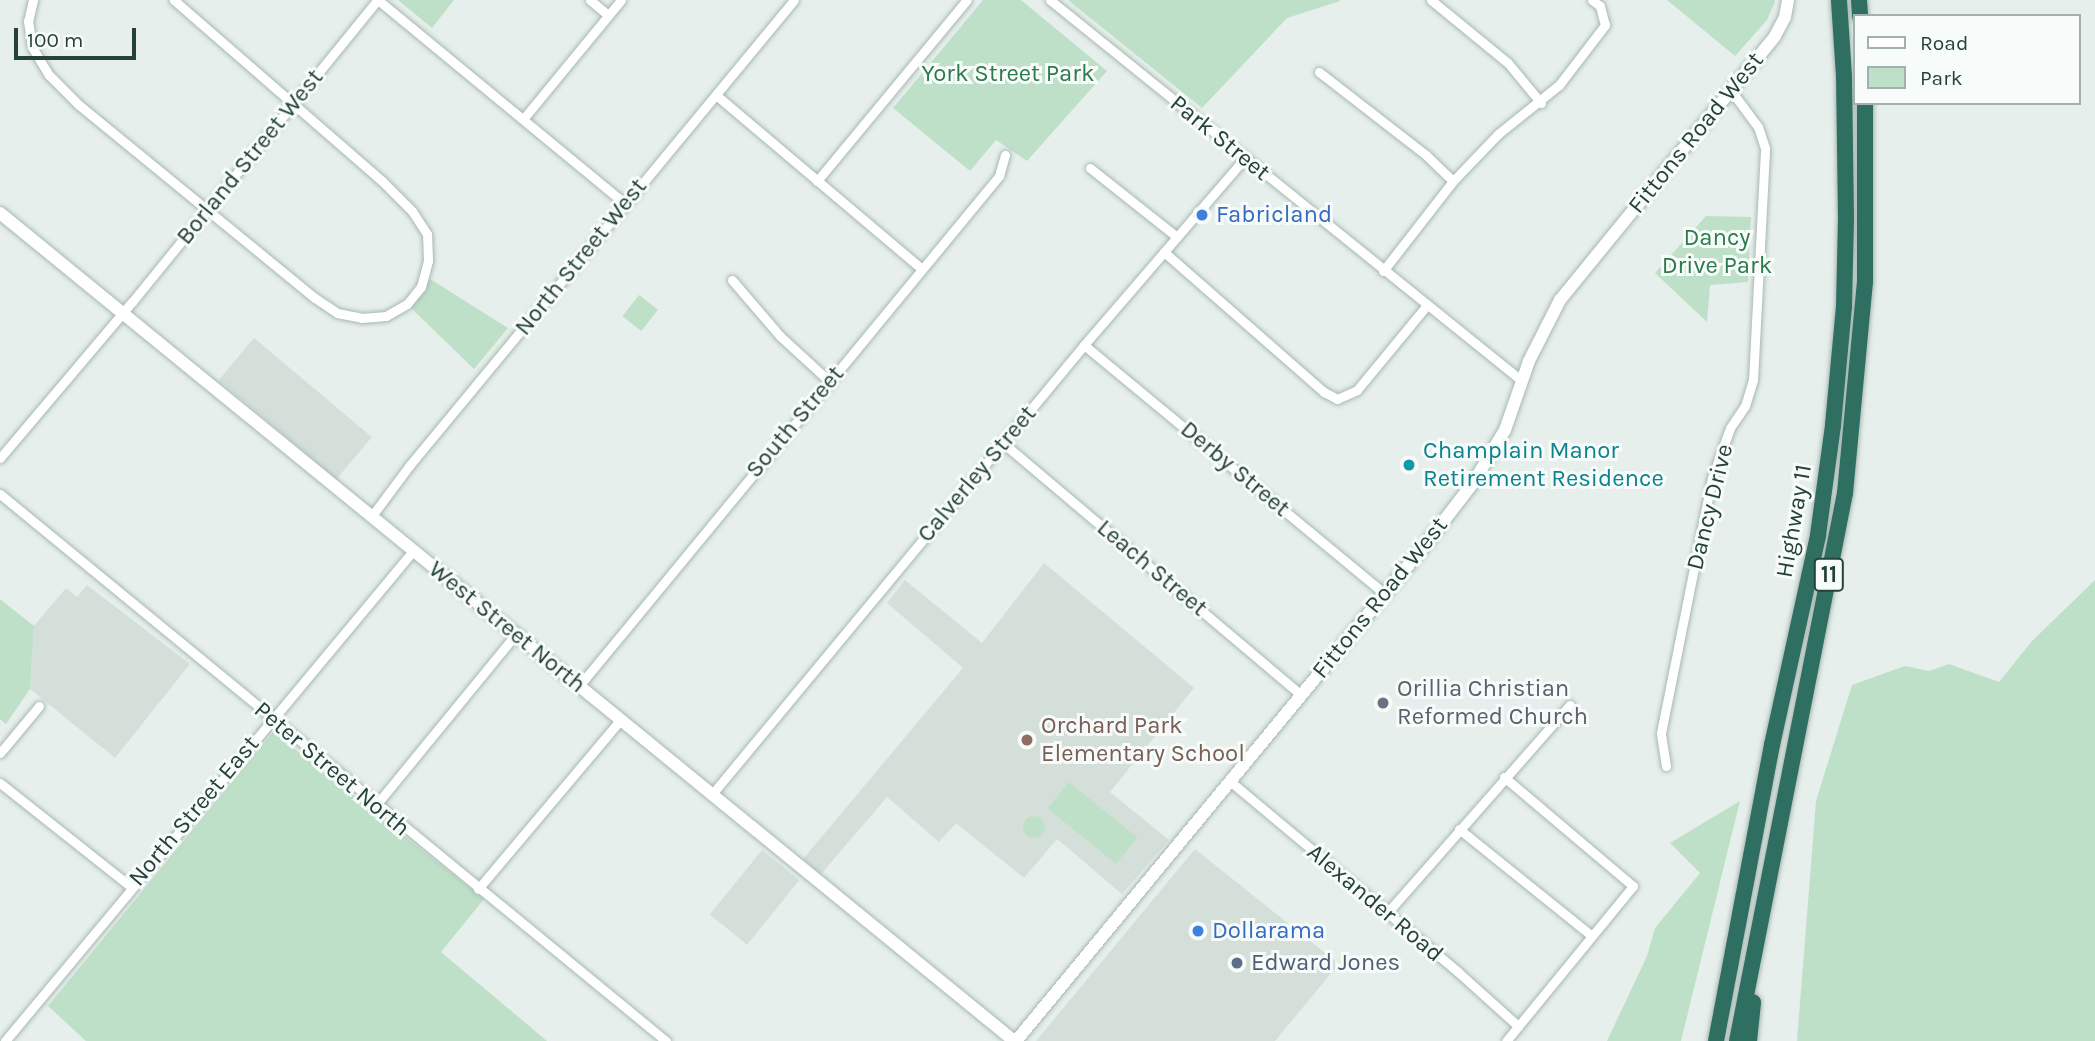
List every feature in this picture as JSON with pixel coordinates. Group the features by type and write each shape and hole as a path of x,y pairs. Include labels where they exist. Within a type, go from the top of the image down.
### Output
{"highway":[{"name":"Highway 11","path":"1716,1041 1772,745 1818,535 1833,425 1844,307 1846,218 1844,76 1839,0"},
{"name":"Highway 11","path":"1737,1041 1845,493 1865,282 1865,105"},
{"path":"1749,1041 1753,1017 1751,971"},
{"path":"1707,1041 1721,1016"}],"main road":[{"name":"Fittons Road West","path":"1015,1041 1385,594 1484,468 1505,430 1521,380 1560,300 1732,92 1779,30 1788,0"},
{"name":"West Street North","path":"0,213 1015,1041"}],"street":[{"path":"33,0 28,21 32,47 49,75 79,105 337,313 373,318 396,312 414,297 421,287 428,261 428,242 420,222 392,189 174,0"},
{"path":"377,0 524,118 624,203"},
{"name":"Borland Street West","path":"0,458 377,0"},
{"path":"590,0 608,15"},
{"path":"524,118 621,0"},
{"name":"North Street West","path":"371,517 409,466 624,203 794,0"},
{"path":"817,181 967,0"},
{"name":"Park Street","path":"1050,0 1521,380"},
{"path":"1431,0 1508,64 1541,103"},
{"path":"1383,271 1453,181 1498,134 1541,103 1559,85 1605,25 1600,6 1592,0"},
{"path":"1319,72 1426,155 1453,181"},
{"name":"Dancy Drive","path":"1666,766 1661,733 1712,478 1730,428 1745,405 1753,380 1765,148 1758,127 1732,92"},
{"path":"716,95 921,268"},
{"name":"South Street","path":"579,687 999,176 1005,155"},
{"name":"Calverley Street","path":"713,793 1084,345 1245,158"},
{"path":"1090,168 1177,237"},
{"path":"1164,252 1324,392 1337,399 1357,390 1427,305"},
{"path":"732,280 780,336 830,383"},
{"name":"Derby Street","path":"1084,345 1385,594"},
{"name":"Leach Street","path":"1003,443 1301,695"},
{"name":"Peter Street North","path":"0,494 666,1041"},
{"name":"North Street East","path":"5,1041 413,551"},
{"path":"376,805 515,635"},
{"path":"1387,913 1570,705"},
{"path":"0,753 39,706"},
{"path":"478,889 621,719"},
{"path":"1504,777 1633,886 1506,1041"},
{"name":"Alexander Road","path":"1231,782 1518,1026"},
{"path":"0,783 131,887"},
{"path":"1459,829 1591,935"}],"shaded area":[{"path":"254,338 372,437 337,479 219,380"},
{"name":"Orchard Park Elementary School","path":"1044,563 1194,688 1110,792 1169,840 1122,894 1057,839 1024,878 956,823 939,842 887,797 821,874 803,859 963,668 887,603 905,580 982,643"},
{"path":"87,585 190,664 115,758 30,689 34,626 66,588 77,597"},
{"path":"1195,849 1339,964 1275,1041 1036,1041"},
{"path":"762,850 799,880 747,945 710,915"}],"green space":[{"path":"398,0 454,0 432,28"},
{"name":"York Street Park","path":"983,0 1021,0 1107,71 1027,161 996,140 970,171 893,108"},
{"path":"1068,0 1340,1 1287,18 1202,108"},
{"path":"1667,0 1775,2 1767,20 1735,56"},
{"name":"Dancy Drive Park","path":"1706,216 1751,217 1748,282 1710,285 1707,322 1655,273"},
{"path":"430,279 508,328 474,369 410,307"},
{"path":"639,295 658,310 641,331 622,316"},
{"path":"2095,580 2095,1041 1797,1041 1816,801 1852,685 1905,666 1929,671 1949,664 1999,682 2032,641"},
{"path":"0,599 34,626 30,689 6,724 0,719"},
{"path":"273,732 484,899 441,952 547,1041 86,1041 48,1006"},
{"path":"1069,782 1137,837 1116,864 1048,808"},
{"path":"1740,801 1681,1041 1607,1041 1647,956 1655,928 1700,873 1670,843"},
{"path":"1034,816 1042,819 1045,827 1042,835 1034,838 1026,835 1023,827 1026,819"}],"place":[{"name":"Fabricland","path":"1202,215"},
{"name":"Champlain Manor Retirement Residence","path":"1409,465"},
{"name":"Orillia Christian Reformed Church","path":"1383,703"},
{"name":"Orchard Park Elementary School","path":"1027,740"},
{"name":"Dollarama","path":"1198,931"},
{"name":"Edward Jones","path":"1237,963"}]}
